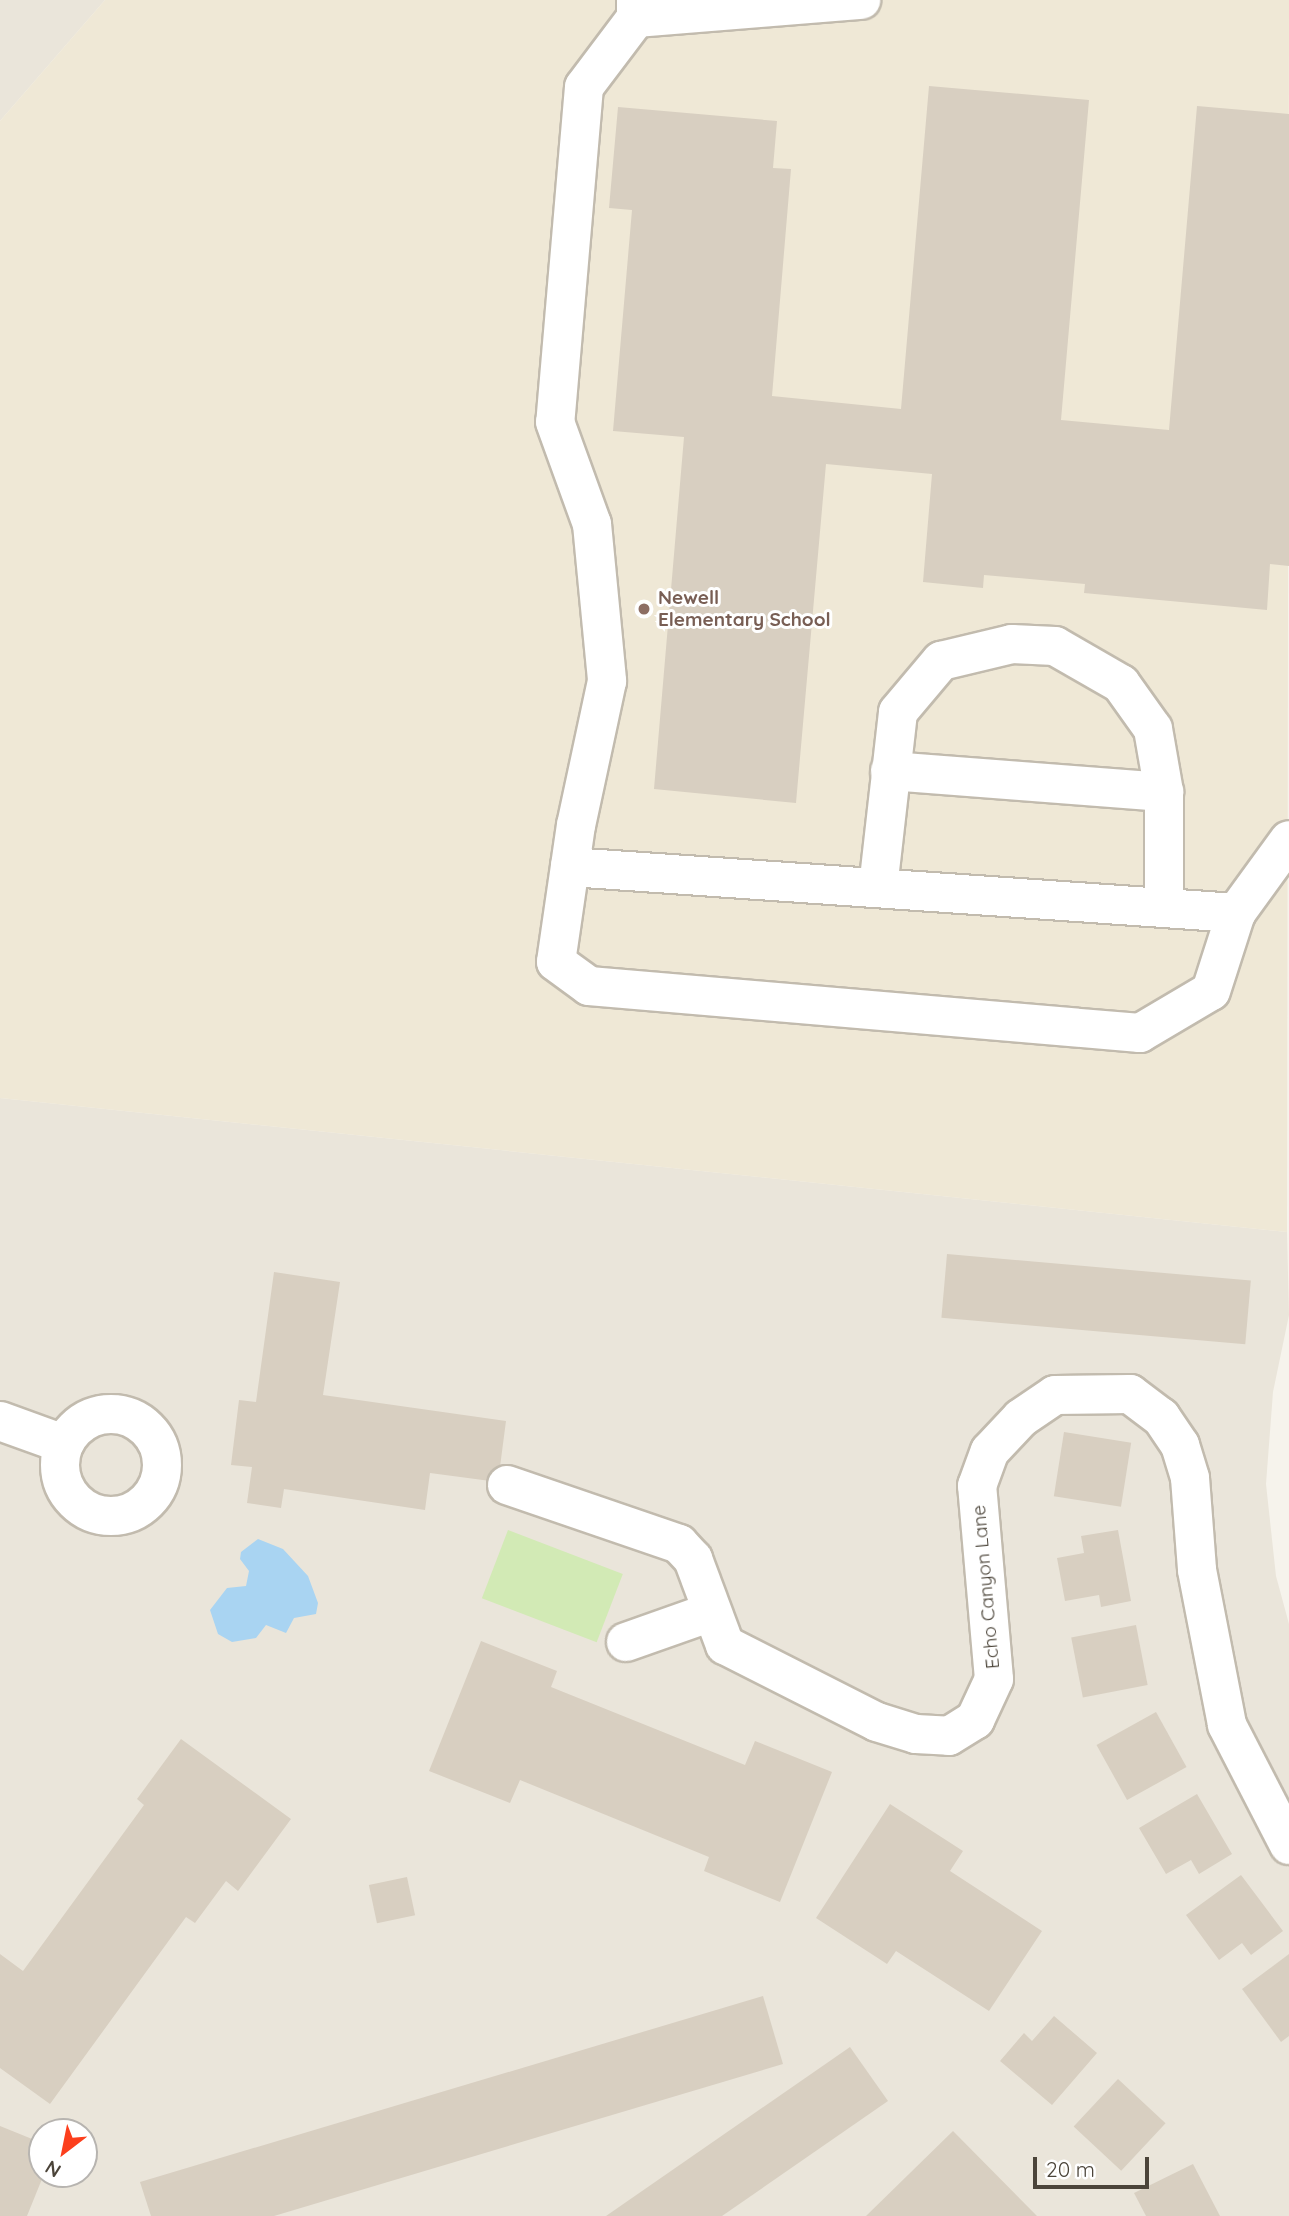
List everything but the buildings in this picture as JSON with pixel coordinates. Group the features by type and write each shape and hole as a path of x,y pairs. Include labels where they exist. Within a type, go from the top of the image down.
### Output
{"street":[{"path":"861,0 636,9 584,87 555,422 592,524 607,681 569,867 556,962 589,986 1140,1032 1211,991 1236,913 1289,840"},
{"path":"878,888 898,712 941,661 1012,644 1055,646 1121,684 1153,729 1164,792 1164,908"},
{"path":"890,771 1164,792"},
{"path":"569,867 1236,913"},
{"name":"Echo Canyon Lane","path":"507,1485 679,1544 693,1559 725,1645 738,1654 877,1722 916,1734 948,1736 975,1720 994,1679 993,1635 982,1589 977,1486 990,1451 1020,1419 1055,1395 1130,1394 1161,1417 1180,1446 1190,1478 1197,1570 1227,1725 1289,1845"},
{"path":"0,1421 64,1444"},
{"path":"626,1642 711,1612"}],"shaded area":[{"path":"0,0 105,0 0,121"},
{"name":"Newell Elementary School","path":"105,0 1289,0 1287,1232 0,1098 0,121"},
{"path":"0,1098 1287,1232 1289,1315 1273,1392 1266,1484 1276,1576 1289,1624 1289,2216 0,2216"}],"green space":[{"path":"508,1530 623,1574 597,1642 482,1598"}],"water":[{"path":"258,1539 283,1549 308,1576 318,1603 316,1614 294,1618 286,1633 266,1625 256,1638 232,1642 218,1634 210,1610 227,1588 246,1586 249,1571 240,1559 241,1552"}],"place":[{"name":"Newell Elementary School","path":"644,609"}]}
